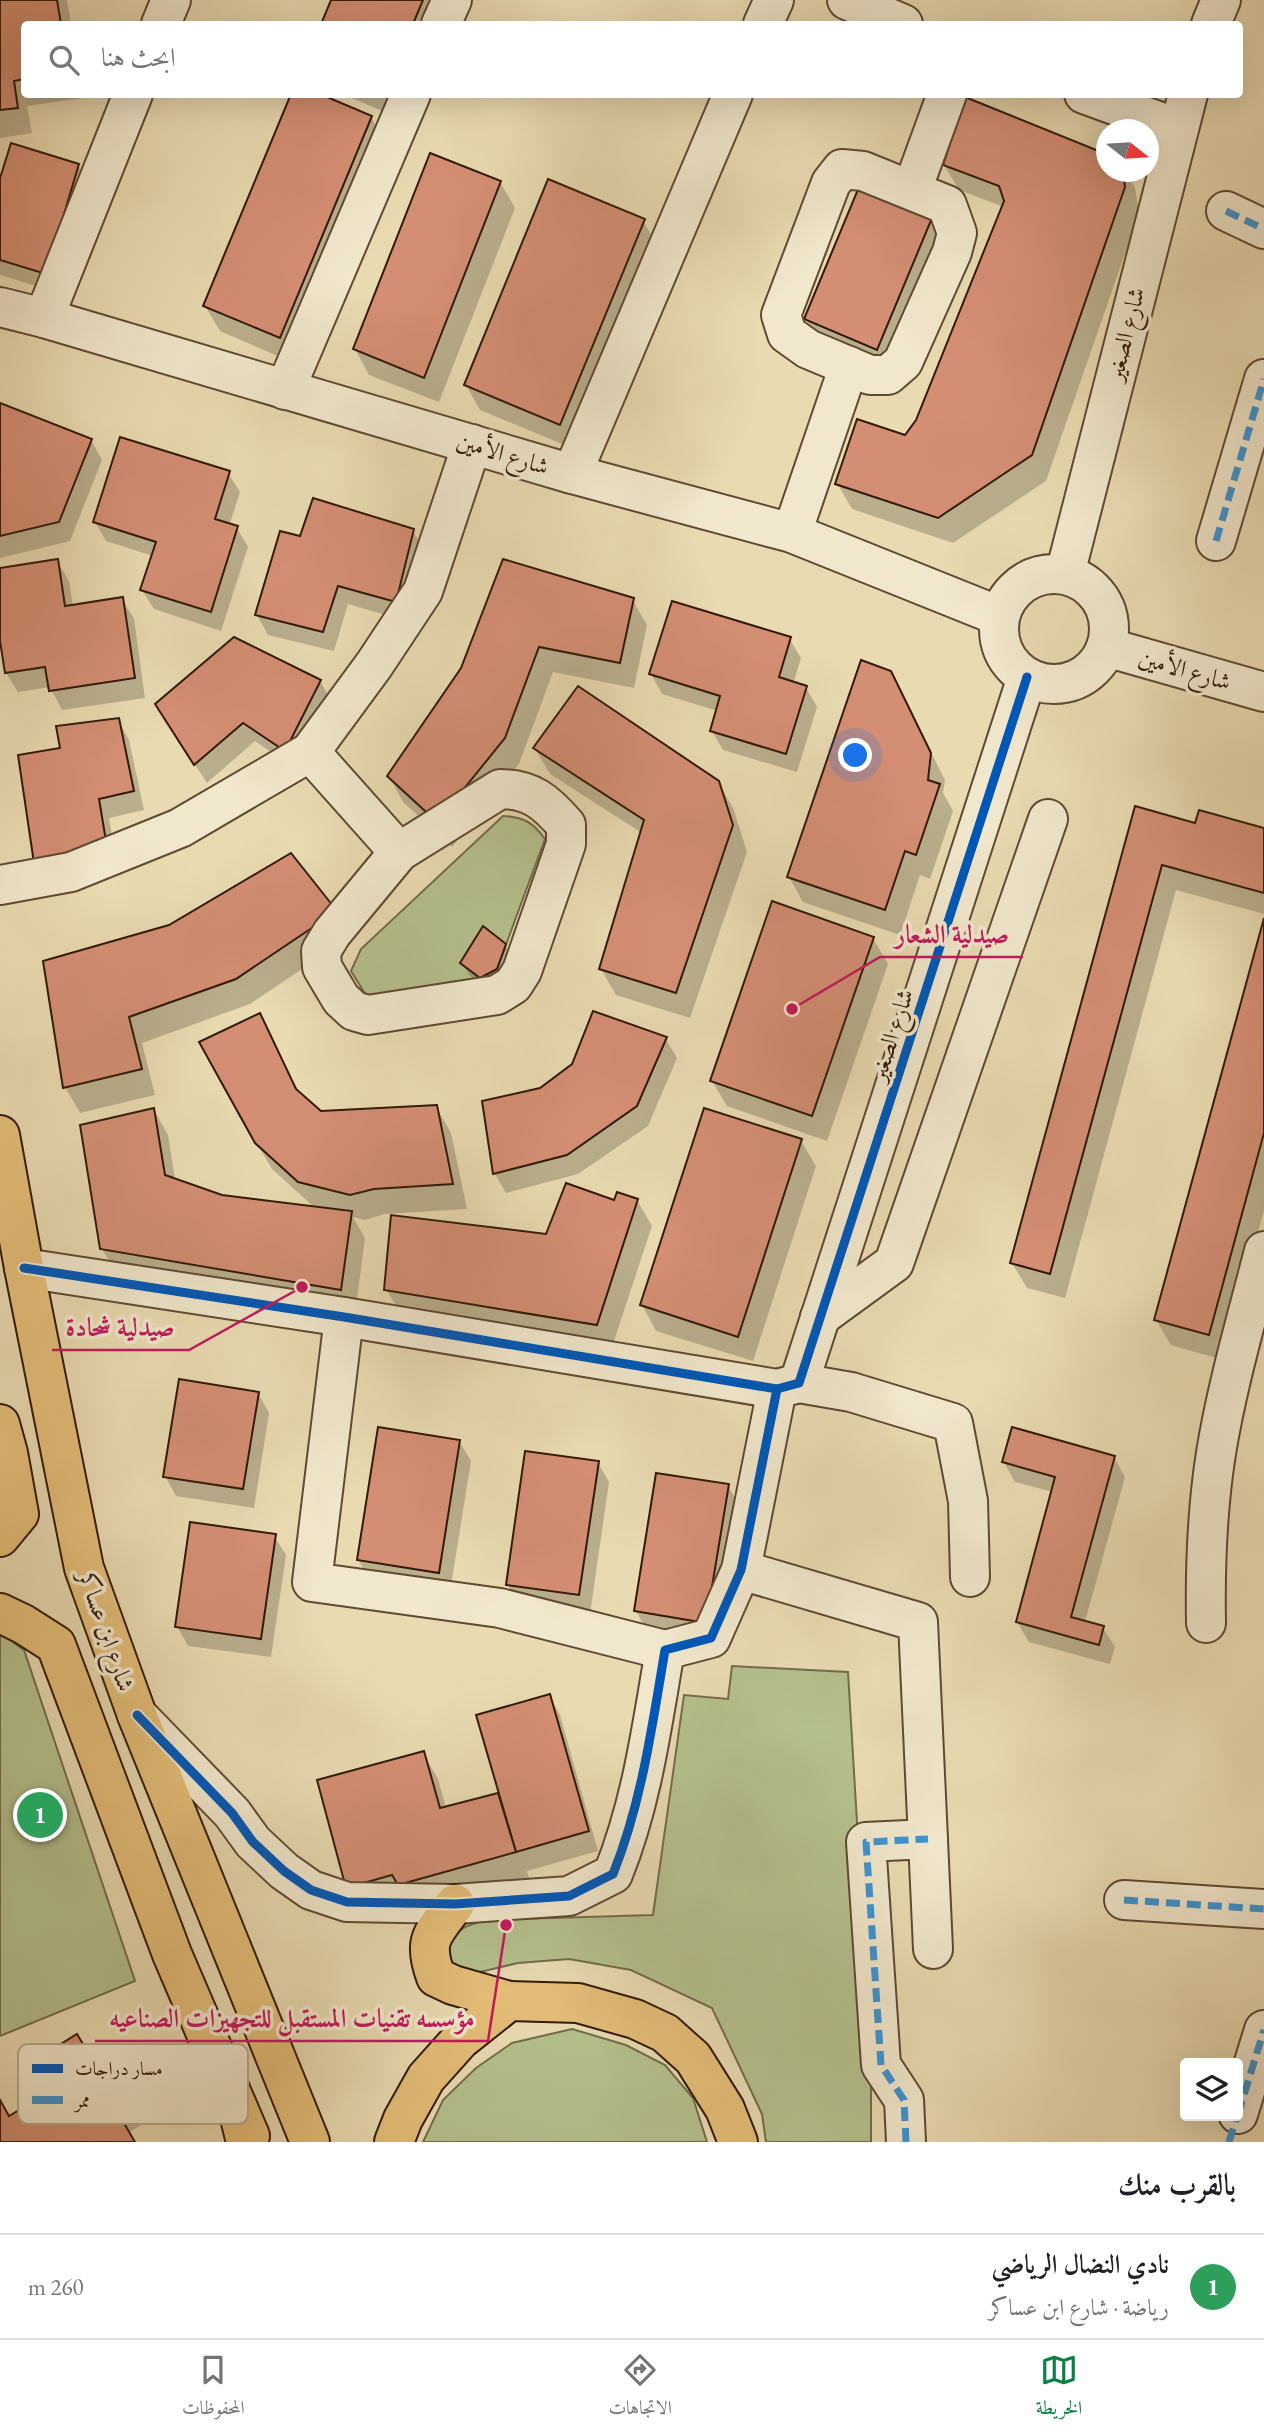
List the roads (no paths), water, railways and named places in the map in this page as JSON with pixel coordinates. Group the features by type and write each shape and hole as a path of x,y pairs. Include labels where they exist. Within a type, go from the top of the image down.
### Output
{"main road":[{"name":"شارع ابن عساكر","path":"0,1135 84,1568 136,1715 310,2142"},
{"path":"0,1424 8,1453 10,1525"},
{"name":"شارع ابن عساكر","path":"0,1613 56,1645 209,2044"},
{"path":"454,1903 429,1939 428,1956 436,1977 453,1985 509,2001 578,2003 635,2018 665,2033 693,2058 725,2109 737,2142"},
{"path":"394,2142 403,2119 426,2078 460,2040 509,2001"},
{"name":"شارع ابن عساكر","path":"241,2124 253,2142"}],"street":[{"path":"162,21 170,0"},
{"path":"442,21 452,0"},
{"path":"764,21 774,0"},
{"path":"847,0 896,21"},
{"path":"1212,21 1221,0"},
{"path":"44,318 131,98"},
{"path":"285,390 409,98"},
{"path":"572,474 731,98"},
{"path":"912,190 946,98"},
{"path":"1107,98 1182,111"},
{"name":"شارع الصغير","path":"1065,574 1182,111"},
{"path":"842,169 863,171 947,205 957,233 952,252 903,362 888,375 870,375 849,366 808,349 787,334 781,315 831,183 842,169"},
{"path":"1226,211 1264,229"},
{"name":"شارع الأمين","path":"0,307 572,474 792,533 999,616"},
{"path":"792,533 849,366"},
{"path":"1216,541 1264,379"},
{"path":"0,885 71,872 180,828 310,752 374,665 423,590 472,444"},
{"path":"1065,574 1078,579 1100,598 1108,617 1108,637 1097,663 1084,676 1067,683 1049,684 1027,677 1015,669 1004,654 998,635 999,616 1006,600 1017,587 1040,575 1065,574"},
{"name":"شارع الأمين","path":"1106,647 1264,692"},
{"name":"شارع الصغير","path":"665,1650 711,1638 741,1570 788,1386 820,1317 1027,677"},
{"path":"310,752 399,852"},
{"path":"500,789 517,789 531,794 551,807 566,825 565,844 522,971 513,985 497,995 368,1015 354,1011 341,999 322,967 321,951 332,933 399,852 500,789"},
{"path":"820,1317 894,1263 1048,819"},
{"path":"1206,1623 1206,1555 1216,1452 1264,1251"},
{"path":"24,1268 788,1386 851,1392 953,1423 968,1501 970,1577"},
{"path":"136,1715 232,1813 253,1842 284,1871 312,1890 347,1902 454,1903 569,1896 613,1874 626,1843 646,1764 665,1650 500,1608 312,1582 344,1317"},
{"path":"741,1570 918,1622 933,1949"},
{"path":"906,2142 904,2100 881,2065 866,1842 928,1839"},
{"path":"1124,1900 1264,1909"},
{"path":"1243,2099 1264,2030"},
{"path":"1229,2142 1236,2121"}],"place":[{"name":"صيدلية الشعار","path":"792,1009"},
{"name":"صيدلية شحادة","path":"302,1287"},
{"name":"نادي النضال الرياضي","path":"40,1815"},
{"name":"مؤسسه تقنيات المستقبل للتجهيزات الصناعيه","path":"506,1925"}]}
